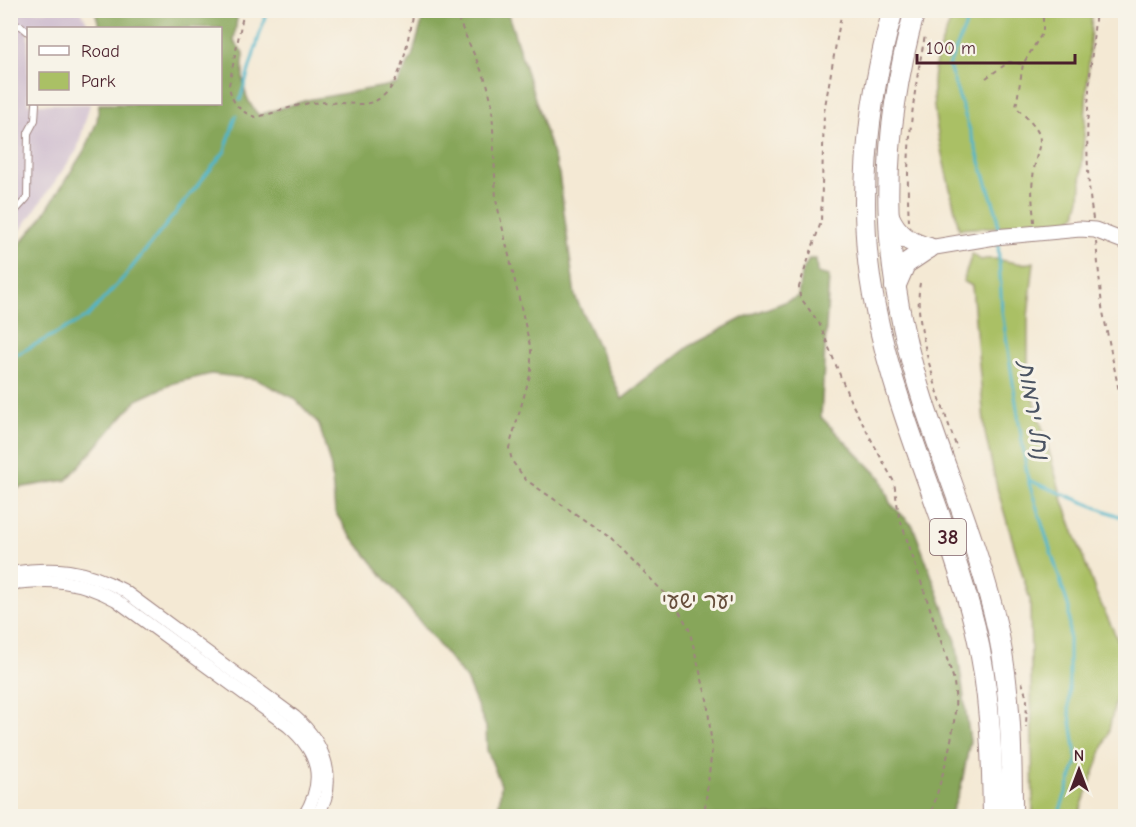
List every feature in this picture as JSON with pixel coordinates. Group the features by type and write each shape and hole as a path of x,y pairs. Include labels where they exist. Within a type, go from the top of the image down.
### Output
{"highway":[{"name":"38","path":"893,10 884,44 868,132 867,226 871,280 875,311 893,381 918,461 952,549 975,629 987,698 992,754 993,816"},
{"name":"38","path":"915,10 904,50 890,136 888,214 894,290 924,405 972,538 998,632 1008,693 1012,751 1012,816"},
{"path":"888,214 903,236 918,245 929,248"},
{"path":"894,290 905,264 929,248"}],"street":[{"path":"929,248 1034,234 1095,230 1125,242"},
{"path":"10,573 46,569 71,570 99,577 123,590 295,717 308,728 321,746 327,764 328,783 323,806 316,816"},
{"path":"10,584 58,580 94,588 116,600 288,726 310,750 316,765 315,793 304,816"}],"lane":[{"path":"10,25 21,26 27,31"},
{"path":"10,211 17,209 27,198 28,133 35,120 36,105"}],"path":[{"path":"244,10 229,85 230,96 237,108 256,117 305,104 363,104 382,98 399,69 413,10"},
{"path":"454,10 487,83 492,104 496,200 531,350 531,372 508,447 512,461 526,480 612,539 675,604 689,629 707,699 712,749 704,816"},
{"path":"842,10 824,112 821,222 799,287 800,297 819,323 850,400 894,482 899,516 953,677 957,698 955,721 931,816"},
{"path":"1034,234 1032,178 1042,143 1038,129 1016,107 1023,64 1043,32 1043,10"},
{"path":"1096,10 1086,110 1088,183 1102,307 1125,426"},
{"path":"909,222 907,179 912,111 925,36"},
{"path":"986,78 1009,62 1023,64"}],"shaded area":[{"path":"11,11 81,11 89,27 27,27 27,105 90,105 77,150 11,244"}],"green space":[{"name":"יער ישעי","path":"95,11 238,11 234,41 244,54 243,79 246,95 259,115 307,100 397,84 412,57 425,11 507,11 559,174 575,296 622,399 691,345 745,317 798,297 801,274 809,259 816,259 817,273 829,276 821,417 881,478 890,503 913,526 956,641 970,741 961,787 950,816 498,816 501,785 487,750 486,727 466,679 347,531 335,512 331,468 319,424 294,398 255,379 211,374 174,383 137,400 67,480 11,489 11,254 41,219 87,146 97,121 99,105 222,105 222,27 100,27"},
{"path":"955,11 1092,11 1080,199 1076,214 1067,223 959,229 938,137 933,100 934,72 938,54"},
{"path":"972,254 981,260 994,259 1021,264 1034,262 1028,317 1028,378 1063,501 1096,593 1117,638 1124,665 1108,734 1078,816 1033,816 1030,600 997,488 985,433 972,286 963,281"}],"waterway":[{"path":"240,100 267,10"},
{"name":"נחל ירמות","path":"972,10 949,66 997,214 998,233"},
{"path":"10,358 87,317 125,276 225,151 236,116"},
{"name":"נחל ירמות","path":"998,243 1002,311 1028,480 1069,608 1069,708 1077,761 1058,816"},
{"path":"1028,480 1126,519"}]}
